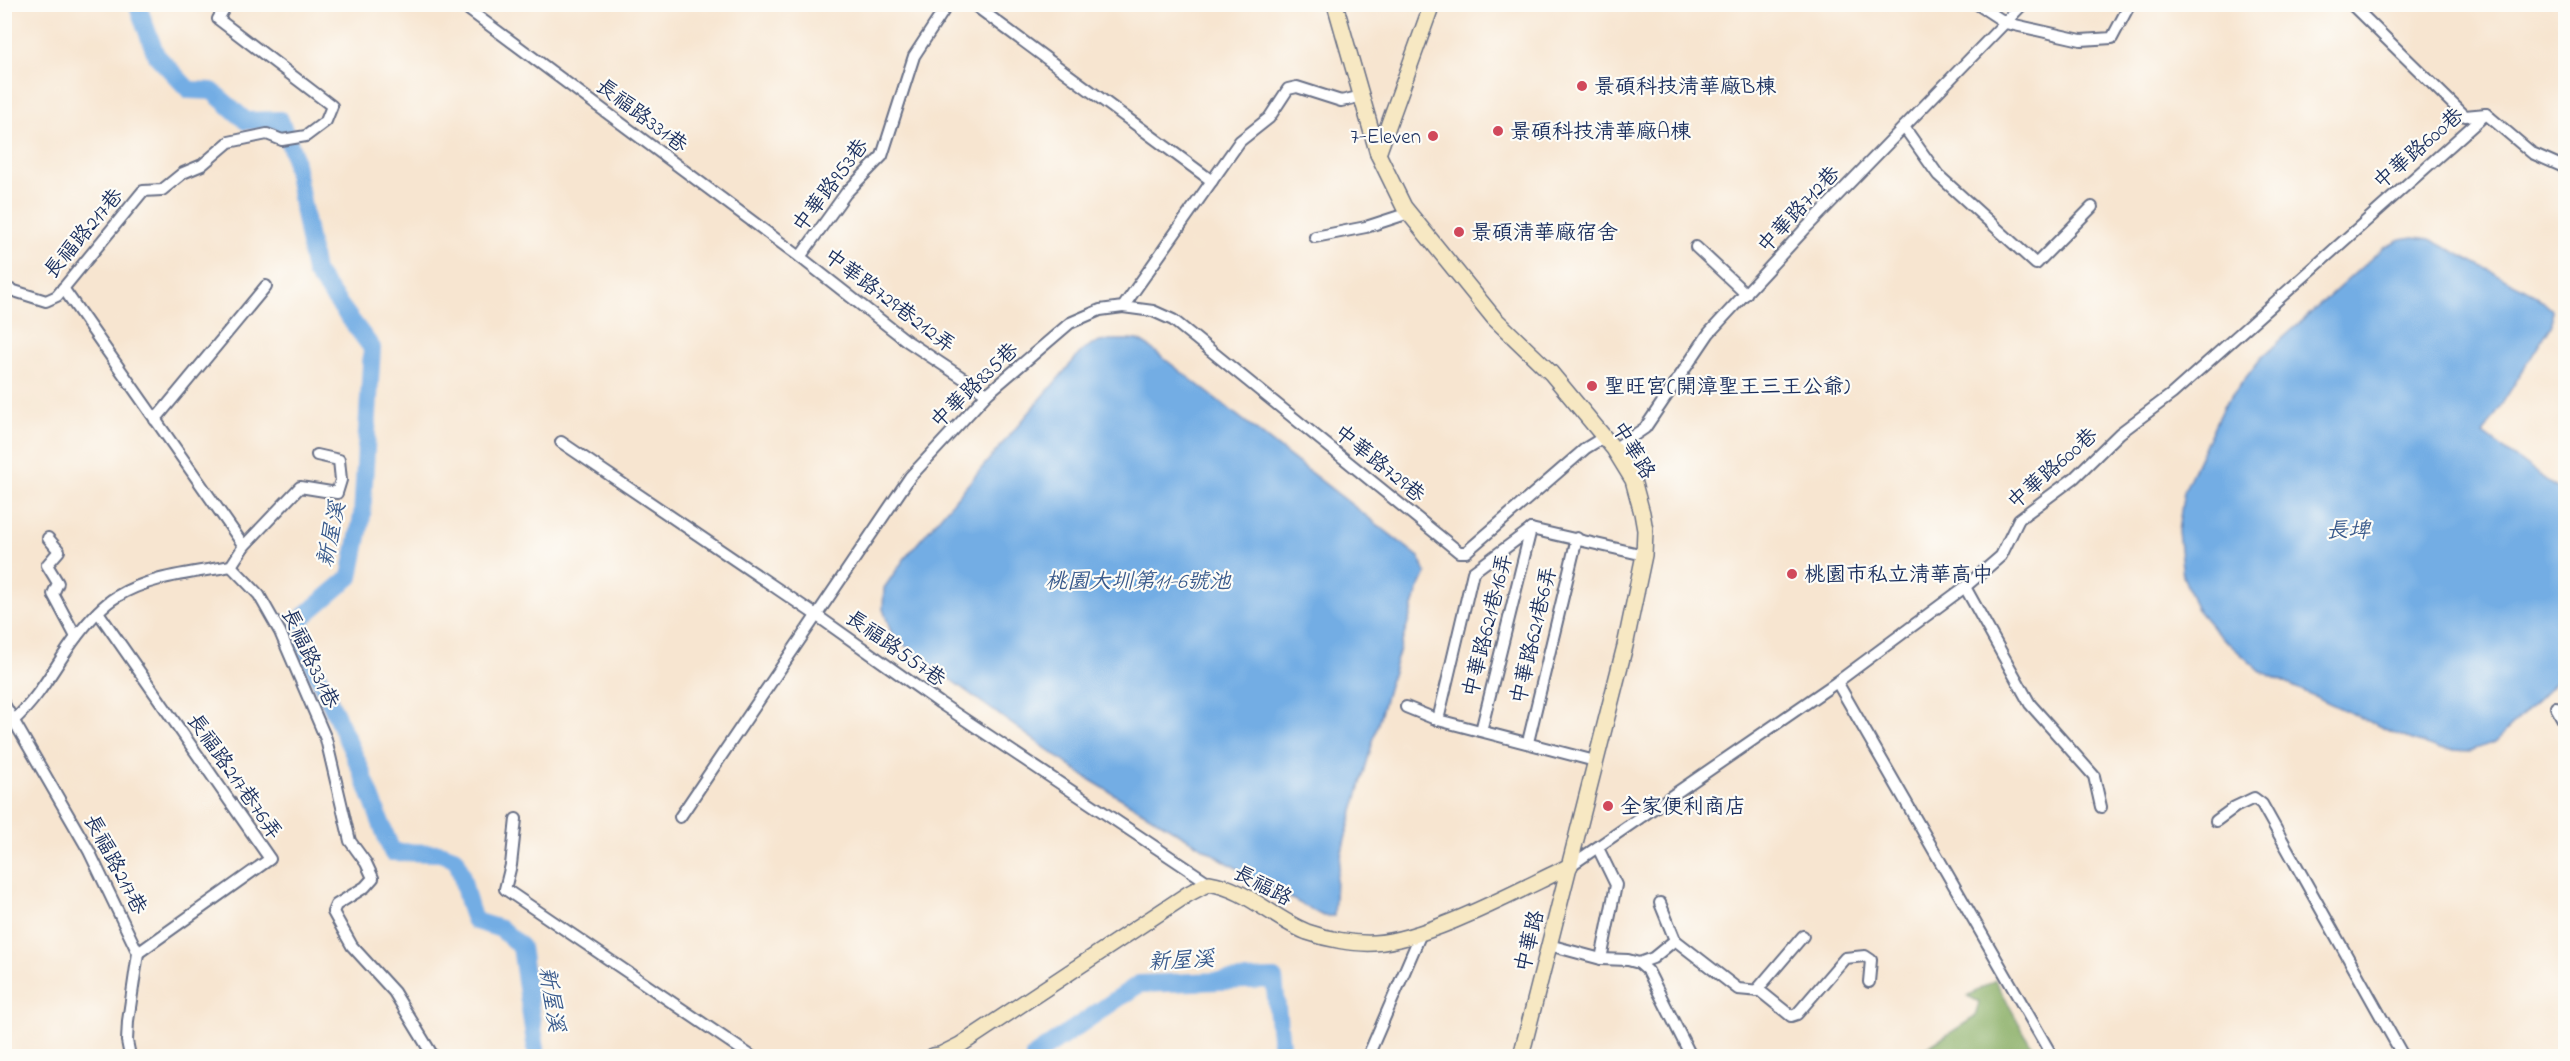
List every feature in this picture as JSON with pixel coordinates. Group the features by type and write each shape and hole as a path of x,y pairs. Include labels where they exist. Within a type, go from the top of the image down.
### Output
{"main road":[{"name":"中華路","path":"1335,4 1378,154 1409,213 1494,318 1551,373 1609,443 1633,480 1645,530 1644,555 1570,866 1521,1056"},
{"path":"1378,154 1432,4"},
{"name":"長福路","path":"933,1056 960,1045 1188,894 1209,883 1236,890 1307,932 1344,941 1375,943 1450,921 1570,866"}],"street":[{"name":"長福路217巷","path":"4,292 11,290 46,302 57,296 143,190 162,190 183,173 202,165 229,142 267,134 286,140 306,136 326,121 332,106 218,19 227,4"},
{"name":"長福路331巷","path":"461,4 800,257"},
{"name":"中華路953巷","path":"800,257 846,193 882,156 914,56 948,4"},
{"path":"973,4 1212,181"},
{"path":"1977,4 2006,23 2081,40 2112,38 2130,4"},
{"name":"中華路712巷","path":"1609,443 1645,428 1709,333 2023,4"},
{"path":"2352,4 2465,116 2486,114 2532,153 2565,168"},
{"path":"1123,307 1240,141 1269,118 1288,89 1297,87 1341,101 1363,96"},
{"name":"中華路600巷","path":"1570,866 1837,682 1965,587 2001,556 2019,519 2074,478 2120,433 2188,380 2486,114"},
{"path":"1904,127 1938,176 2036,264 2092,207"},
{"path":"1315,237 1366,227 1409,213"},
{"path":"1696,247 1746,294"},
{"name":"中華路729巷212弄","path":"800,257 907,341 987,394"},
{"path":"155,420 266,286"},
{"path":"63,288 244,546"},
{"name":"中華路835巷","path":"680,817 904,484 987,394 1070,323 1100,310 1123,307"},
{"name":"中華路729巷","path":"1123,307 1153,311 1173,321 1460,552 1466,552 1586,448 1609,443"},
{"name":"長福路557巷","path":"561,442 816,615 940,703 1209,883"},
{"path":"13,721 45,686 76,637 98,612 116,597 150,582 231,566 244,546 300,487 337,493 341,480 339,460 317,455"},
{"path":"1438,720 1473,572 1531,529 1644,555"},
{"name":"中華路621巷16弄","path":"1481,731 1531,529"},
{"path":"48,538 59,550 47,565 58,583 53,594 76,637"},
{"name":"中華路621巷6弄","path":"1528,742 1577,538"},
{"name":"長福路331巷","path":"231,566 259,595 280,632 326,739 350,841 366,863 373,878 365,887 336,904 333,912 352,946 394,992 433,1056"},
{"path":"1965,587 2030,704 2094,776 2101,807"},
{"name":"長福路217巷76弄","path":"98,612 270,860 138,953"},
{"path":"1837,682 2052,1056"},
{"name":"長福路217巷","path":"4,704 89,850 138,953"},
{"path":"1406,707 1438,720 1595,761"},
{"path":"2556,707 2565,725"},
{"path":"2216,821 2235,807 2254,798 2262,804 2403,1056"},
{"path":"516,819 511,866 505,889 751,1056"},
{"path":"1598,848 1616,885 1601,958"},
{"path":"1660,903 1675,940 1738,989 1765,994 1791,1016 1797,1014 1845,958 1865,956 1871,960 1869,982"},
{"path":"1368,1056 1422,931"},
{"path":"1756,991 1803,936"},
{"path":"1549,945 1601,958 1639,963 1653,958 1675,940"},
{"path":"130,1056 127,1041 128,1021 138,953"},
{"path":"1639,963 1648,971 1691,1056"}],"green space":[{"path":"1995,980 2037,1056 1914,1056 1975,1017 1979,1002 1968,996"}],"water":[{"name":"長埤","path":"2414,237 2430,239 2536,295 2552,310 2552,324 2483,434 2565,494 2565,673 2495,742 2470,751 2437,749 2396,734 2260,671 2217,633 2196,608 2183,576 2178,531 2184,491 2223,407 2261,358 2384,247 2400,239"},
{"name":"桃園大圳第11-6號池","path":"1110,340 1138,340 1148,346 1419,557 1426,573 1418,590 1391,678 1344,843 1336,879 1334,916 1323,916 1248,875 1087,778 912,652 891,632 883,609 884,588 905,558 1080,353 1092,344"}],"waterway":[{"name":"新屋溪","path":"137,4 156,55 189,90 212,91 246,121 280,120 293,153 315,272 372,348 362,516 350,577 304,616 297,630 361,770 392,852 440,853 456,859 475,921 501,929 521,947 537,1056"},
{"name":"新屋溪","path":"1034,1056 1139,984 1274,979 1282,1055 1284,1056"}],"place":[{"name":"景碩科技清華廠B棟","path":"1582,86"},
{"name":"景碩科技清華廠A棟","path":"1498,131"},
{"name":"7-Eleven","path":"1433,136"},
{"name":"景碩清華廠宿舍","path":"1459,232"},
{"name":"聖旺宮(開漳聖王三王公爺)","path":"1592,386"},
{"name":"桃園市私立清華高中","path":"1792,574"},
{"name":"全家便利商店","path":"1608,806"}]}
